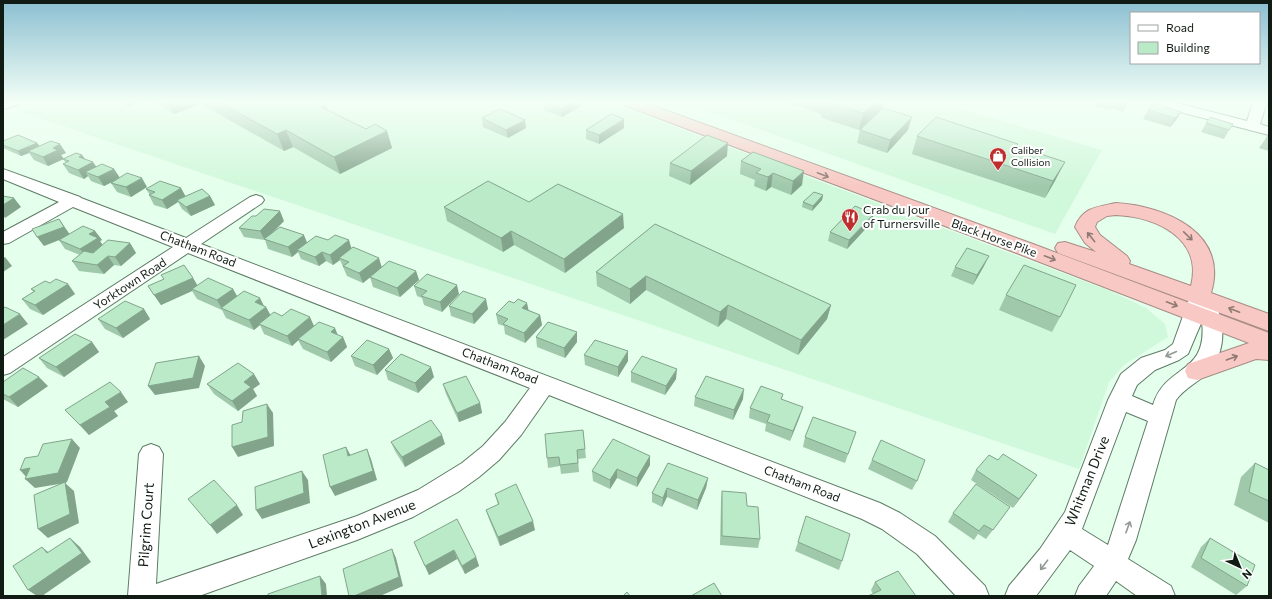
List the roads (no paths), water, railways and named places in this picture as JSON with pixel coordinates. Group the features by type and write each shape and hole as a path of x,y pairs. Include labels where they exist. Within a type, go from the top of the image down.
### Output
{"highway":[{"name":"Black Horse Pike","path":"706,130 1202,310 1269,342"},
{"path":"722,130 802,158 815,158"},
{"name":"Black Horse Pike","path":"737,130 1172,286 1202,310 1269,323"},
{"path":"1172,286 1132,267 1102,248 1086,231 1085,227 1088,218 1106,209 1127,209 1152,215 1177,227 1192,240 1202,256 1204,277 1202,310"},
{"path":"1197,371 1248,352 1255,350 1269,350"}],"street":[{"name":"Chatham Road","path":"3,174 74,200 871,511 891,521 926,545 975,596"},
{"path":"3,238 74,200"},
{"name":"Yorktown Road","path":"3,367 256,200"},
{"path":"1089,596 1112,563 1131,518 1160,417 1171,390 1178,383 1197,371 1203,364 1209,351 1214,328 1202,310"},
{"name":"Whitman Drive","path":"1019,596 1043,567 1066,533 1077,512 1119,400 1129,380 1148,364 1181,349 1202,310"},
{"name":"Lexington Avenue","path":"162,596 386,518 427,499 461,477 491,453 502,442 545,384"},
{"path":"1119,400 1160,417"},
{"name":"Pilgrim Court","path":"142,596 151,454"},
{"path":"1066,533 1161,596"}],"place":[{"name":"Caliber Collision","path":"998,171"},
{"name":"Crab du Jour of Turnersville","path":"850,232"}]}
